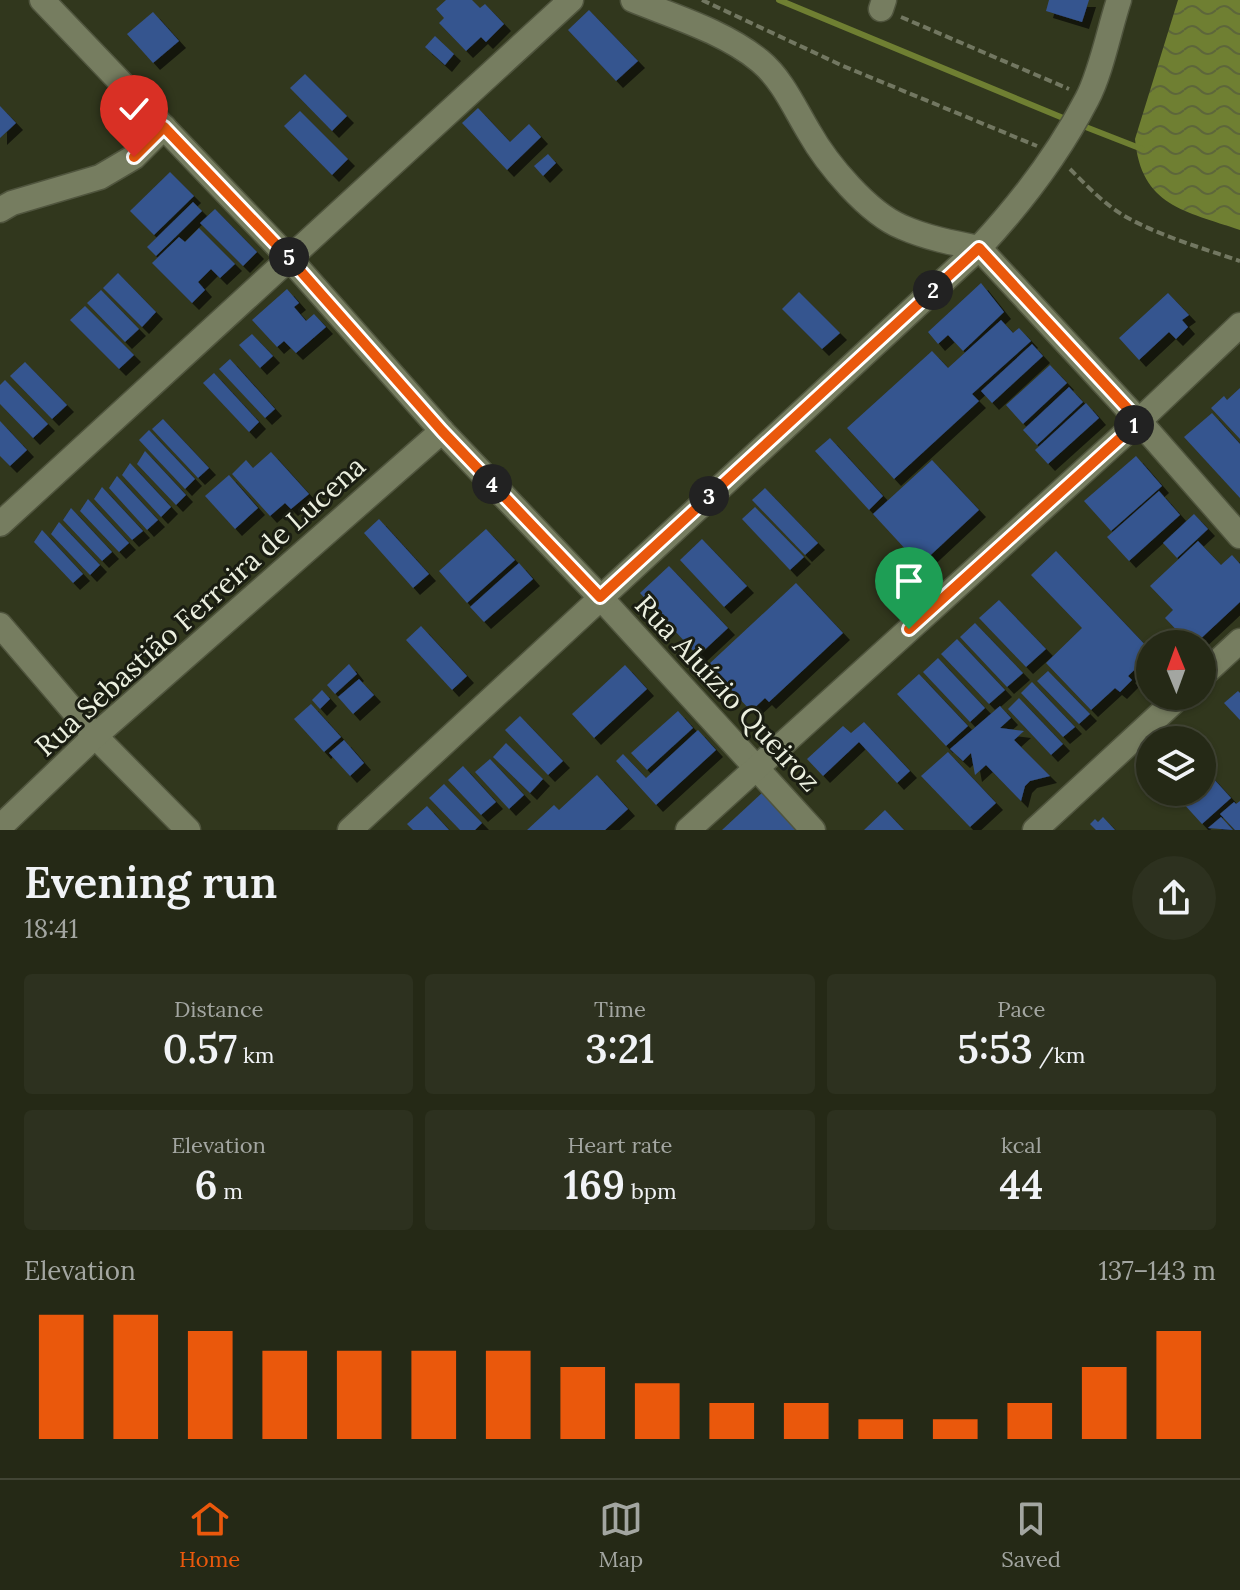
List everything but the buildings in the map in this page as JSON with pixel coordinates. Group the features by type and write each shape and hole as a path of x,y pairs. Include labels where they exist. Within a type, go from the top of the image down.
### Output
{"street":[{"name":"Rua Aluízio Queiroz","path":"42,0 289,258 442,431 600,597 813,830"},
{"path":"0,524 571,0"},
{"path":"633,0 719,36 761,62 782,87 826,162 860,197 899,226 949,243 979,248 1240,536"},
{"path":"350,830 979,248 1026,195 1086,101 1119,0"},
{"path":"0,210 12,203 100,177 134,157 164,127"},
{"path":"688,830 1139,421 1240,325"},
{"name":"Rua Sebastião Ferreira de Lucena","path":"0,827 95,736 442,431"},
{"path":"0,625 95,736 188,830"},
{"path":"1216,663 1240,641"},
{"path":"1035,830 1165,710"}],"path":[{"path":"702,0 843,66 1056,149 1099,197 1126,217 1163,234 1240,261"},
{"path":"882,5 1086,101"}],"water":[{"path":"1178,0 1240,0 1240,230 1184,211 1169,202 1146,179 1139,161 1135,139"}],"waterway":[{"path":"779,0 1068,120"},
{"path":"1078,124 1142,149"}],"route":[{"path":"134,157 164,127 289,258 442,431 600,597 979,248 1139,421 909,629"}]}
